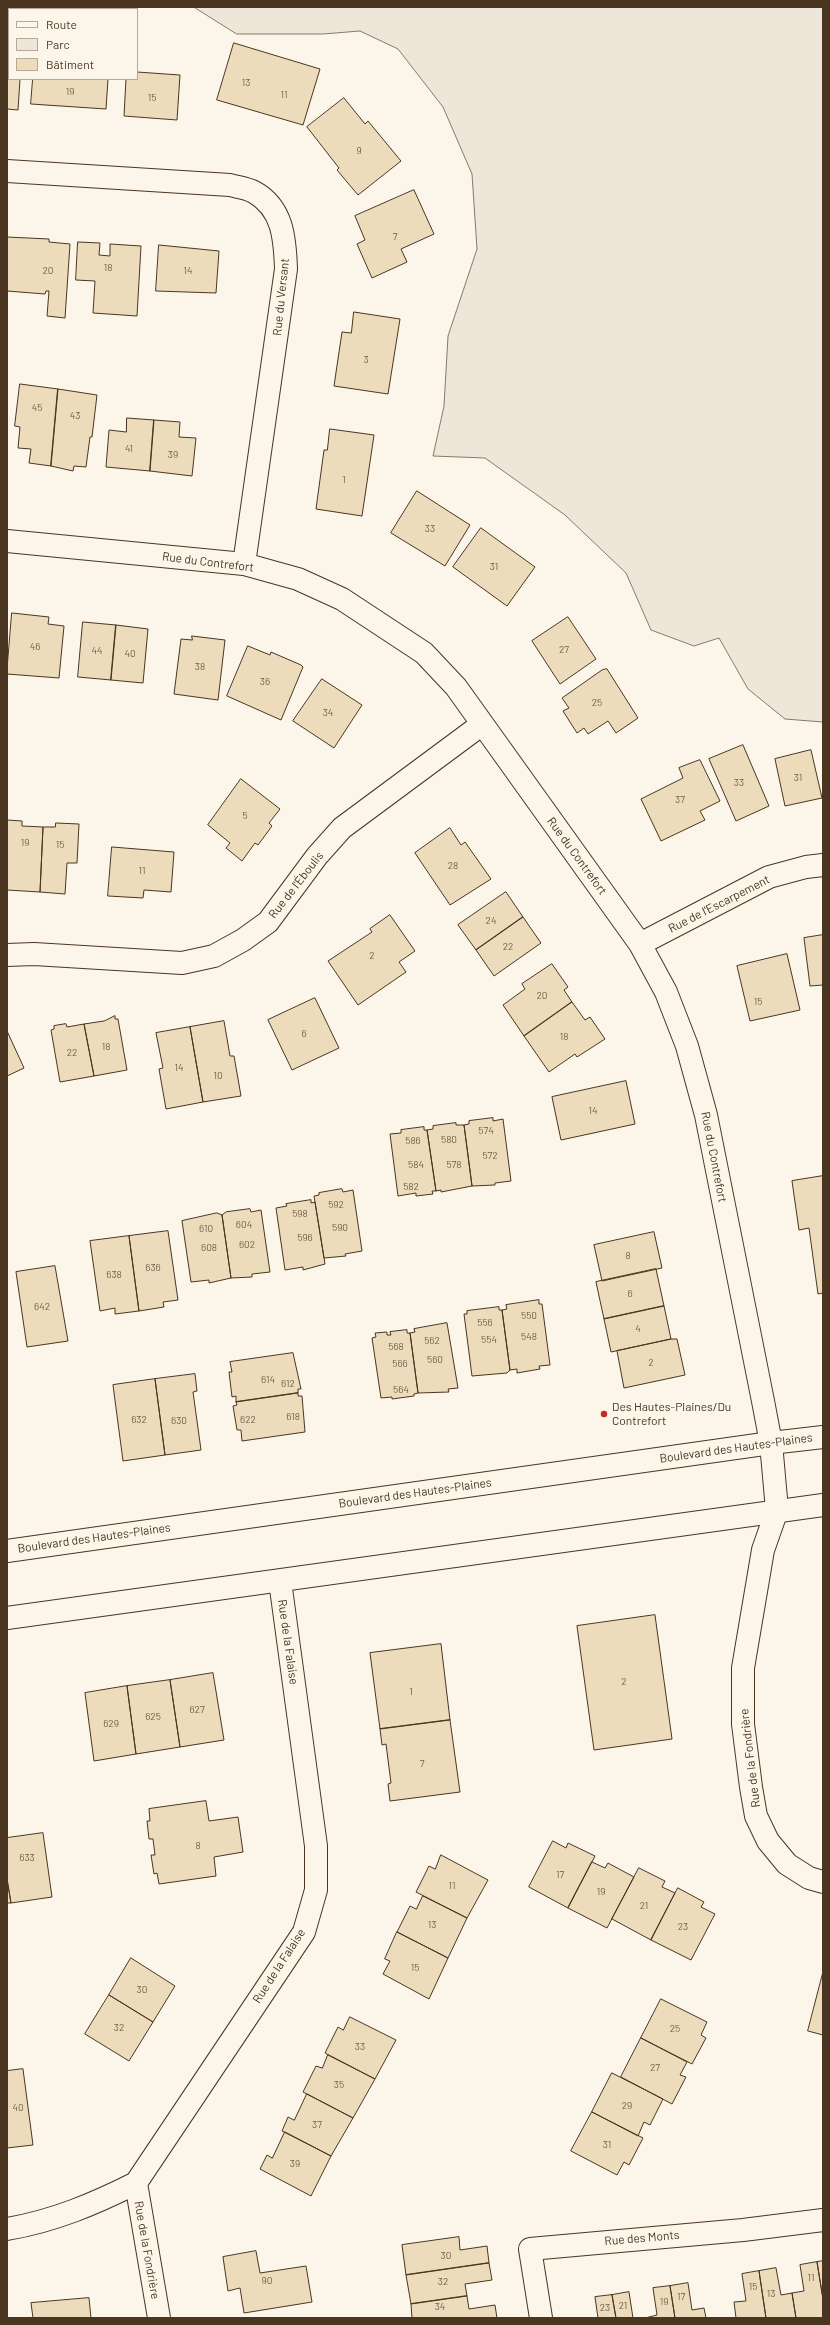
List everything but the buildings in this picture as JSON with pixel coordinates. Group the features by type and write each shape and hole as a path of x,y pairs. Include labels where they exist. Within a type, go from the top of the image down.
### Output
{"street":[{"name":"Rue du Versant","path":"7,171 230,185 254,191 272,206 282,226 286,246 286,269 244,564"},
{"name":"Rue du Contrefort","path":"7,541 244,564 298,579 342,599 382,624 424,653 456,687 481,725 640,944 666,992 687,1046 706,1115 771,1443 778,1510"},
{"name":"Rue de l'Éboulis","path":"7,955 34,954 182,963 214,956 243,940 268,922 317,856 342,828 481,725"},
{"name":"Rue de l'Escarpement","path":"640,944 769,877 806,867 823,865"},
{"name":"Boulevard des Hautes-Plaines","path":"7,1551 771,1443 823,1437"},
{"path":"7,1618 280,1581 778,1510 823,1505"},
{"name":"Rue de la Fondrière","path":"778,1510 763,1550 743,1668 743,1724 756,1816 768,1841 787,1864 809,1878 823,1882"},
{"name":"Rue de la Falaise","path":"7,2228 54,2219 92,2205 136,2183 304,1932 316,1890 316,1846 280,1581"},
{"name":"Rue de la Fondrière","path":"136,2183 159,2318"},
{"name":"Rue des Monts","path":"541,2318 530,2249 554,2245 743,2230 823,2220"}],"green space":[{"path":"194,7 823,7 823,722 785,719 748,689 719,638 694,646 651,630 626,573 565,515 485,458 433,456 444,406 448,336 477,249 472,174 443,107 398,49 360,31 323,34 237,34"}],"place":[{"name":"Des Hautes-Plaines/Du Contrefort","path":"604,1414"}]}
